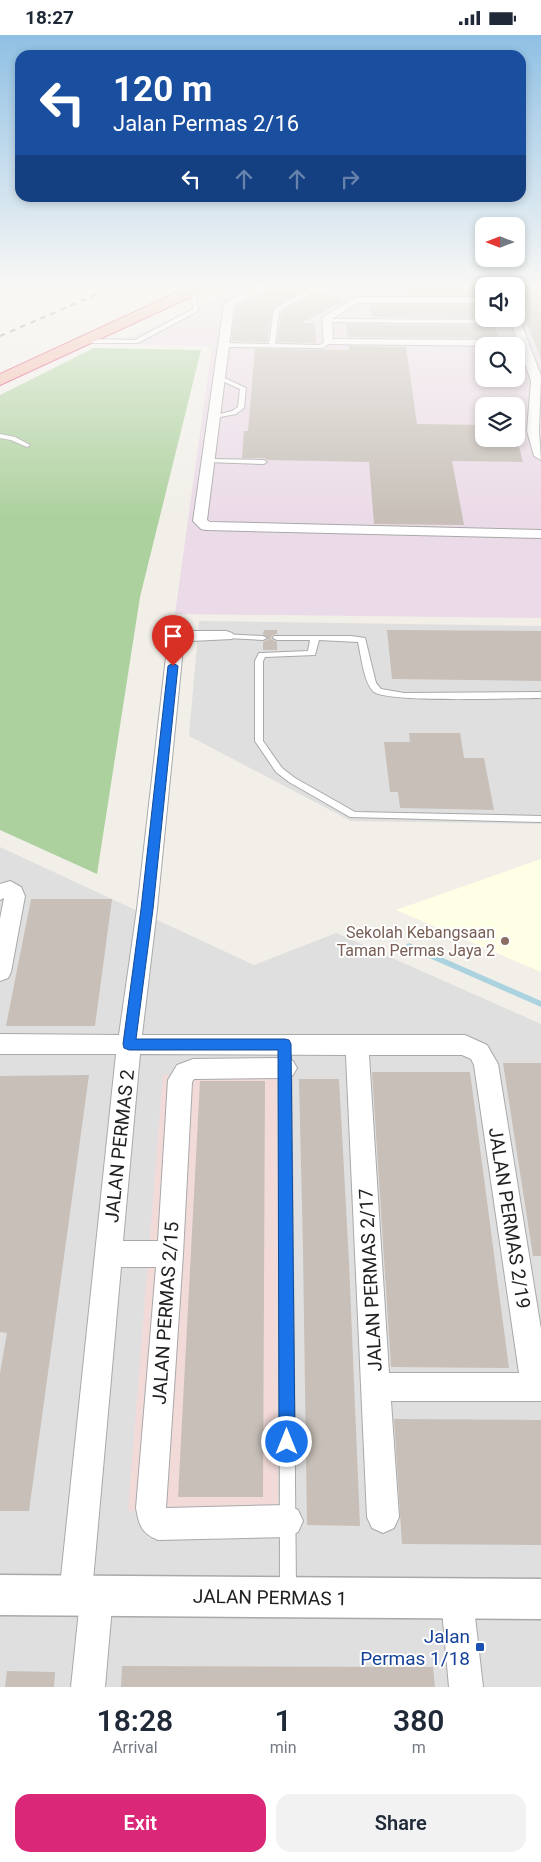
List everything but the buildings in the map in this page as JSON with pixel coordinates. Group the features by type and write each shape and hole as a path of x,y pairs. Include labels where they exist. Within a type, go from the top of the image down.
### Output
{"highway":[{"path":"0,380 36,363"}],"street":[{"path":"222,363 200,521 206,527 541,534"},
{"path":"530,363 537,381 533,431 541,456"},
{"name":"JALAN PERMAS 2","path":"88,1687 86,1595 108,1254 129,1044 148,900 175,647 181,639 190,636 226,636"},
{"path":"0,972 15,904 14,892 5,890"},
{"path":"0,1044 129,1044 285,1056 357,1044"},
{"name":"JALAN PERMAS 2/19","path":"357,1044 465,1045 479,1052 486,1064 538,1387"},
{"name":"JALAN PERMAS 2/17","path":"357,1044 382,1517"},
{"name":"JALAN PERMAS 2/15","path":"285,1056 193,1069 185,1072 180,1080 170,1254 151,1508 153,1518 158,1524 288,1521"},
{"path":"108,1254 170,1254"},
{"path":"376,1387 538,1387"},
{"name":"JALAN PERMAS 1","path":"0,1595 541,1599"},
{"path":"457,1599 466,1687"}],"lane":[{"path":"215,416 234,413 240,408 243,388 220,378"},
{"path":"0,436 13,438 27,445"},
{"path":"209,461 264,462"},
{"path":"226,636 263,638"},
{"path":"277,638 351,638 362,640 372,684 378,691 404,696 541,695"},
{"path":"314,638 312,653 262,655 259,661 259,741 280,770 286,775 353,815 541,819"},
{"path":"285,1056 288,1598"}],"shaded area":[{"path":"210,363 475,363 475,387 525,387 525,363 541,363 541,618 175,614"},
{"path":"199,621 541,626 541,824 351,821 189,736"},
{"path":"0,847 254,965 336,933 541,1024 541,1687 0,1687"},
{"name":"Sekolah Kebangsaan Taman Permas Jaya 2","path":"541,859 541,972 396,910"},
{"path":"163,1075 277,1075 278,1511 128,1511"}],"green space":[{"path":"64,363 198,363 140,597 97,874 0,830 0,395"}],"waterway":[{"path":"409,946 541,1004"}],"place":[{"name":"Sekolah Kebangsaan Taman Permas Jaya 2","path":"505,941"},
{"name":"Jalan Permas 1/18","path":"480,1647"}],"route":[{"path":"173,666 147,909 129,1044 285,1044 287,1442"}]}
